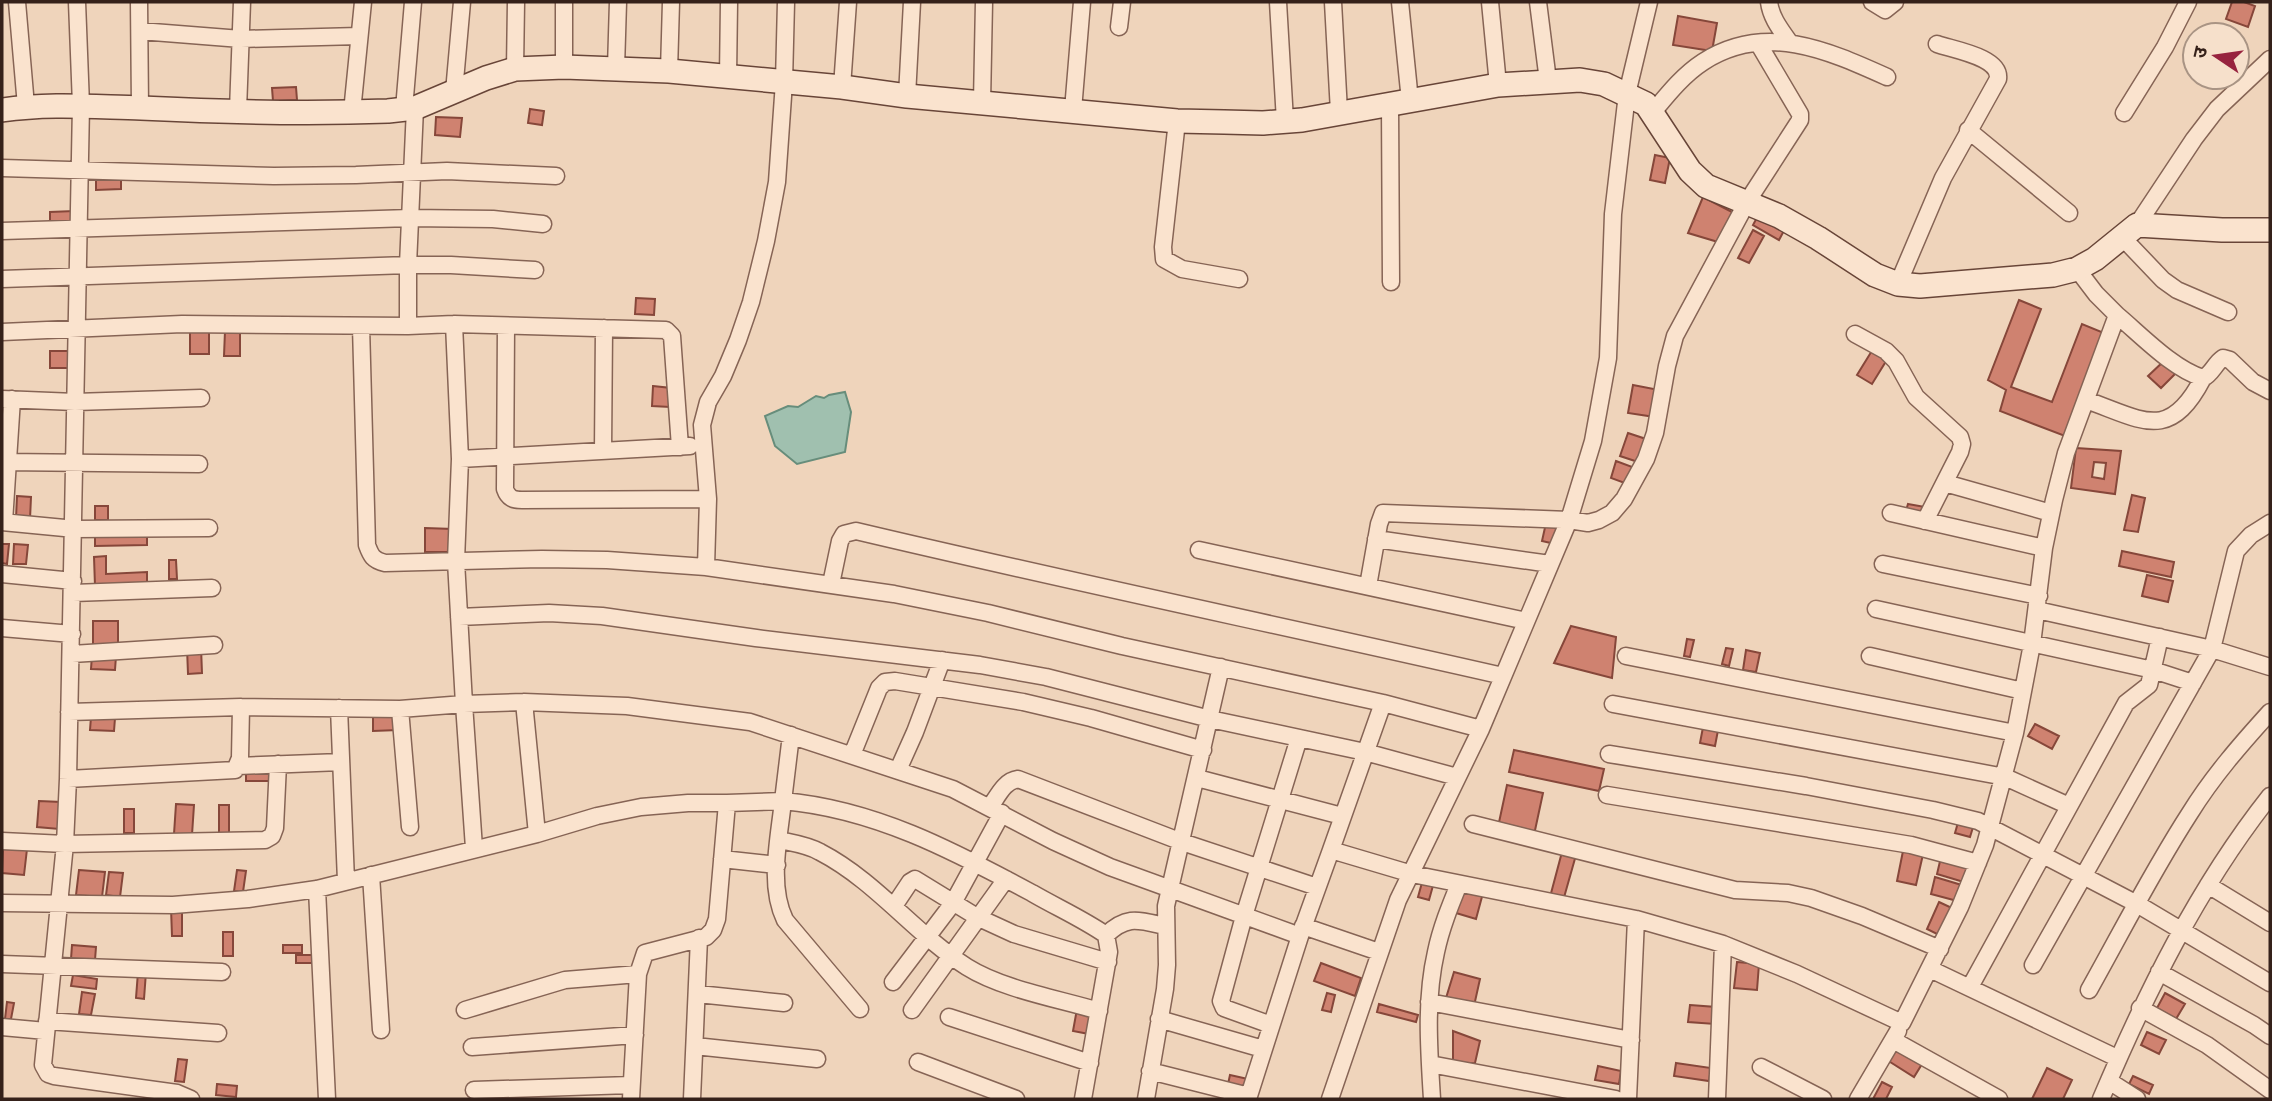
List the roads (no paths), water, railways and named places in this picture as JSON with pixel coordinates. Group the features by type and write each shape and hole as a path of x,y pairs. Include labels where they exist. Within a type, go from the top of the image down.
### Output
{"street":[{"path":"17,2 26,106"},
{"path":"77,2 82,105 72,654 65,844 43,1065 48,1074 177,1093 191,1099"},
{"path":"139,2 140,108"},
{"path":"238,110 242,2"},
{"path":"352,112 363,2"},
{"path":"408,326 412,173 409,108 413,2"},
{"path":"454,92 461,2"},
{"path":"515,69 516,2"},
{"path":"564,67 565,2"},
{"path":"615,68 618,2"},
{"path":"669,71 671,2"},
{"path":"728,77 729,2"},
{"path":"706,567 708,499 702,425 708,402 723,376 738,340 751,302 766,241 777,181 786,2"},
{"path":"842,87 848,2"},
{"path":"907,96 912,2"},
{"path":"982,102 984,2"},
{"path":"1073,110 1082,2"},
{"path":"1119,27 1122,2"},
{"path":"1278,2 1285,121"},
{"path":"1332,2 1339,112"},
{"path":"1391,282 1400,103 1400,2"},
{"path":"1490,2 1498,85"},
{"path":"1538,2 1548,80"},
{"path":"1330,1099 1398,900 1481,729 1550,564 1578,522 1608,358 1613,214 1641,102 1649,2"},
{"path":"1769,2 1777,26 1790,43"},
{"path":"1871,2 1885,10 1895,2"},
{"path":"2124,113 2165,47 2188,2"},
{"path":"140,31 241,39 359,36"},
{"path":"1641,102 1679,82 1702,62 1727,50 1758,43 1790,43 1820,48 1887,77"},
{"path":"1368,586 1383,513 1578,522 1612,513 1625,499 1646,459 1655,433 1675,336 1747,202 1800,120 1795,106 1758,43"},
{"path":"1898,284 1933,201 1999,73 1988,61 1937,44"},
{"path":"2,110 26,106 82,105 352,112 409,108 515,69 564,67 669,71 1177,121 1264,123 1498,85 1580,80 1604,84 1641,102 1690,171 1706,186 1779,216 1818,237 1875,275 1898,284 1920,286 2053,275 2077,269 2095,259 2130,231 2217,109 2270,59"},
{"path":"1177,121 1164,258 1182,269 1239,279"},
{"path":"1968,130 2068,213"},
{"path":"2,168 274,176 483,172 556,176"},
{"path":"2,231 410,218 493,219 543,224"},
{"path":"2130,231 2270,230"},
{"path":"2130,231 2162,280 2177,290 2228,312"},
{"path":"2,279 408,265 535,270"},
{"path":"2077,269 2117,315 2160,351 2203,378"},
{"path":"1858,1099 1930,969 1979,863 2005,777 2015,733 2032,644 2044,548 2066,453 2117,315"},
{"path":"2,332 182,324 454,324 657,328 672,335 680,447"},
{"path":"454,324 460,459 456,561 474,848"},
{"path":"361,326 367,545 370,555 377,561 607,560 706,567 831,584 988,613 1122,646 1383,703 1481,729"},
{"path":"506,326 507,495 514,500 708,499"},
{"path":"603,451 604,328"},
{"path":"1855,334 1891,356 1916,397 1960,437 1960,452 1926,521"},
{"path":"2086,400 2151,422 2166,420 2182,411 2203,378 2223,358 2230,360 2253,382 2270,391"},
{"path":"201,398 75,402 7,399 3,522 75,529 209,528"},
{"path":"460,459 703,446"},
{"path":"5,462 199,464"},
{"path":"1945,483 2051,513"},
{"path":"1891,513 2044,548"},
{"path":"2033,965 2213,649 2236,551 2251,535 2270,523"},
{"path":"831,584 840,541 844,534 856,531 1503,676"},
{"path":"1376,539 1550,564"},
{"path":"1199,550 1526,621"},
{"path":"1883,564 2213,649 2270,667"},
{"path":"2,573 73,587 212,588"},
{"path":"1876,609 2153,670 2193,683"},
{"path":"459,617 549,613 602,616 755,638 942,660 1046,677 1210,719 1365,752 1457,777"},
{"path":"2,628 72,634"},
{"path":"1970,988 2126,703 2148,685 2160,637"},
{"path":"72,654 215,645"},
{"path":"1626,656 2015,733"},
{"path":"1870,656 2023,691"},
{"path":"898,770 942,660"},
{"path":"1146,1099 1167,965 1165,926 1170,890 1221,667"},
{"path":"852,755 879,688 885,682 895,681 1023,702 1203,750"},
{"path":"524,702 537,834"},
{"path":"69,712 241,707 400,709 524,702 627,706 750,722 953,789 1053,841 1170,890 1244,916 1379,952"},
{"path":"1150,1072 1248,1097 1301,931 1383,703"},
{"path":"1613,704 2005,777 2069,806"},
{"path":"68,779 235,770 238,766 241,707"},
{"path":"339,708 346,881"},
{"path":"400,709 410,827"},
{"path":"2090,990 2190,812 2218,772 2270,712"},
{"path":"791,734 779,840 776,886 778,906 785,920 860,1009"},
{"path":"1271,1025 1222,1006 1244,916 1299,738"},
{"path":"1609,754 1780,781 1961,816 1989,827 2137,904 2270,983"},
{"path":"238,766 341,762"},
{"path":"2,841 65,844 265,840 272,836 275,828 278,764"},
{"path":"1197,778 1342,816"},
{"path":"892,982 929,937 976,864 1006,783 1010,780 1018,779 1182,842 1317,887"},
{"path":"1607,795 1911,845 1979,863"},
{"path":"2101,1099 2140,1008 2181,932 2232,847 2270,796"},
{"path":"2,903 173,905 248,899 317,889 537,834 597,816 642,807 783,801 819,804 856,813 903,830 1006,879 1106,935 1109,943 1108,962 1083,1099"},
{"path":"474,1090 631,1092 638,974 645,953 699,938 713,930 717,919 727,803"},
{"path":"1473,824 1726,888 1811,898 1940,949"},
{"path":"779,840 818,850 894,906 950,955 988,978 1099,1011"},
{"path":"1331,850 1412,874 1636,919 1723,944 1797,974 1902,1023"},
{"path":"722,859 778,865"},
{"path":"371,875 381,1030"},
{"path":"894,906 910,882 915,879 978,917 1014,934 1108,962"},
{"path":"912,1010 1006,879"},
{"path":"1432,1099 1429,1002 1435,953 1454,883"},
{"path":"2208,885 2270,923"},
{"path":"317,889 327,1099"},
{"path":"1628,1099 1636,919"},
{"path":"1106,935 1125,921 1135,920 1165,926"},
{"path":"692,1099 699,938"},
{"path":"1717,1099 1723,944"},
{"path":"2,964 222,972"},
{"path":"1930,969 2117,1058"},
{"path":"2160,972 2270,1036"},
{"path":"466,1010 565,980 638,974"},
{"path":"698,994 784,1003"},
{"path":"1429,1002 1631,1040"},
{"path":"2140,1008 2207,1045 2270,1090"},
{"path":"949,1017 1090,1063"},
{"path":"1160,1019 1263,1049"},
{"path":"2,1027 46,1026 218,1033"},
{"path":"472,1047 635,1035"},
{"path":"1893,1040 1999,1099"},
{"path":"695,1046 817,1059"},
{"path":"918,1062 1016,1099"},
{"path":"1430,1064 1616,1099"},
{"path":"1761,1067 1823,1099"},
{"path":"2109,1081 2137,1099"}]}
